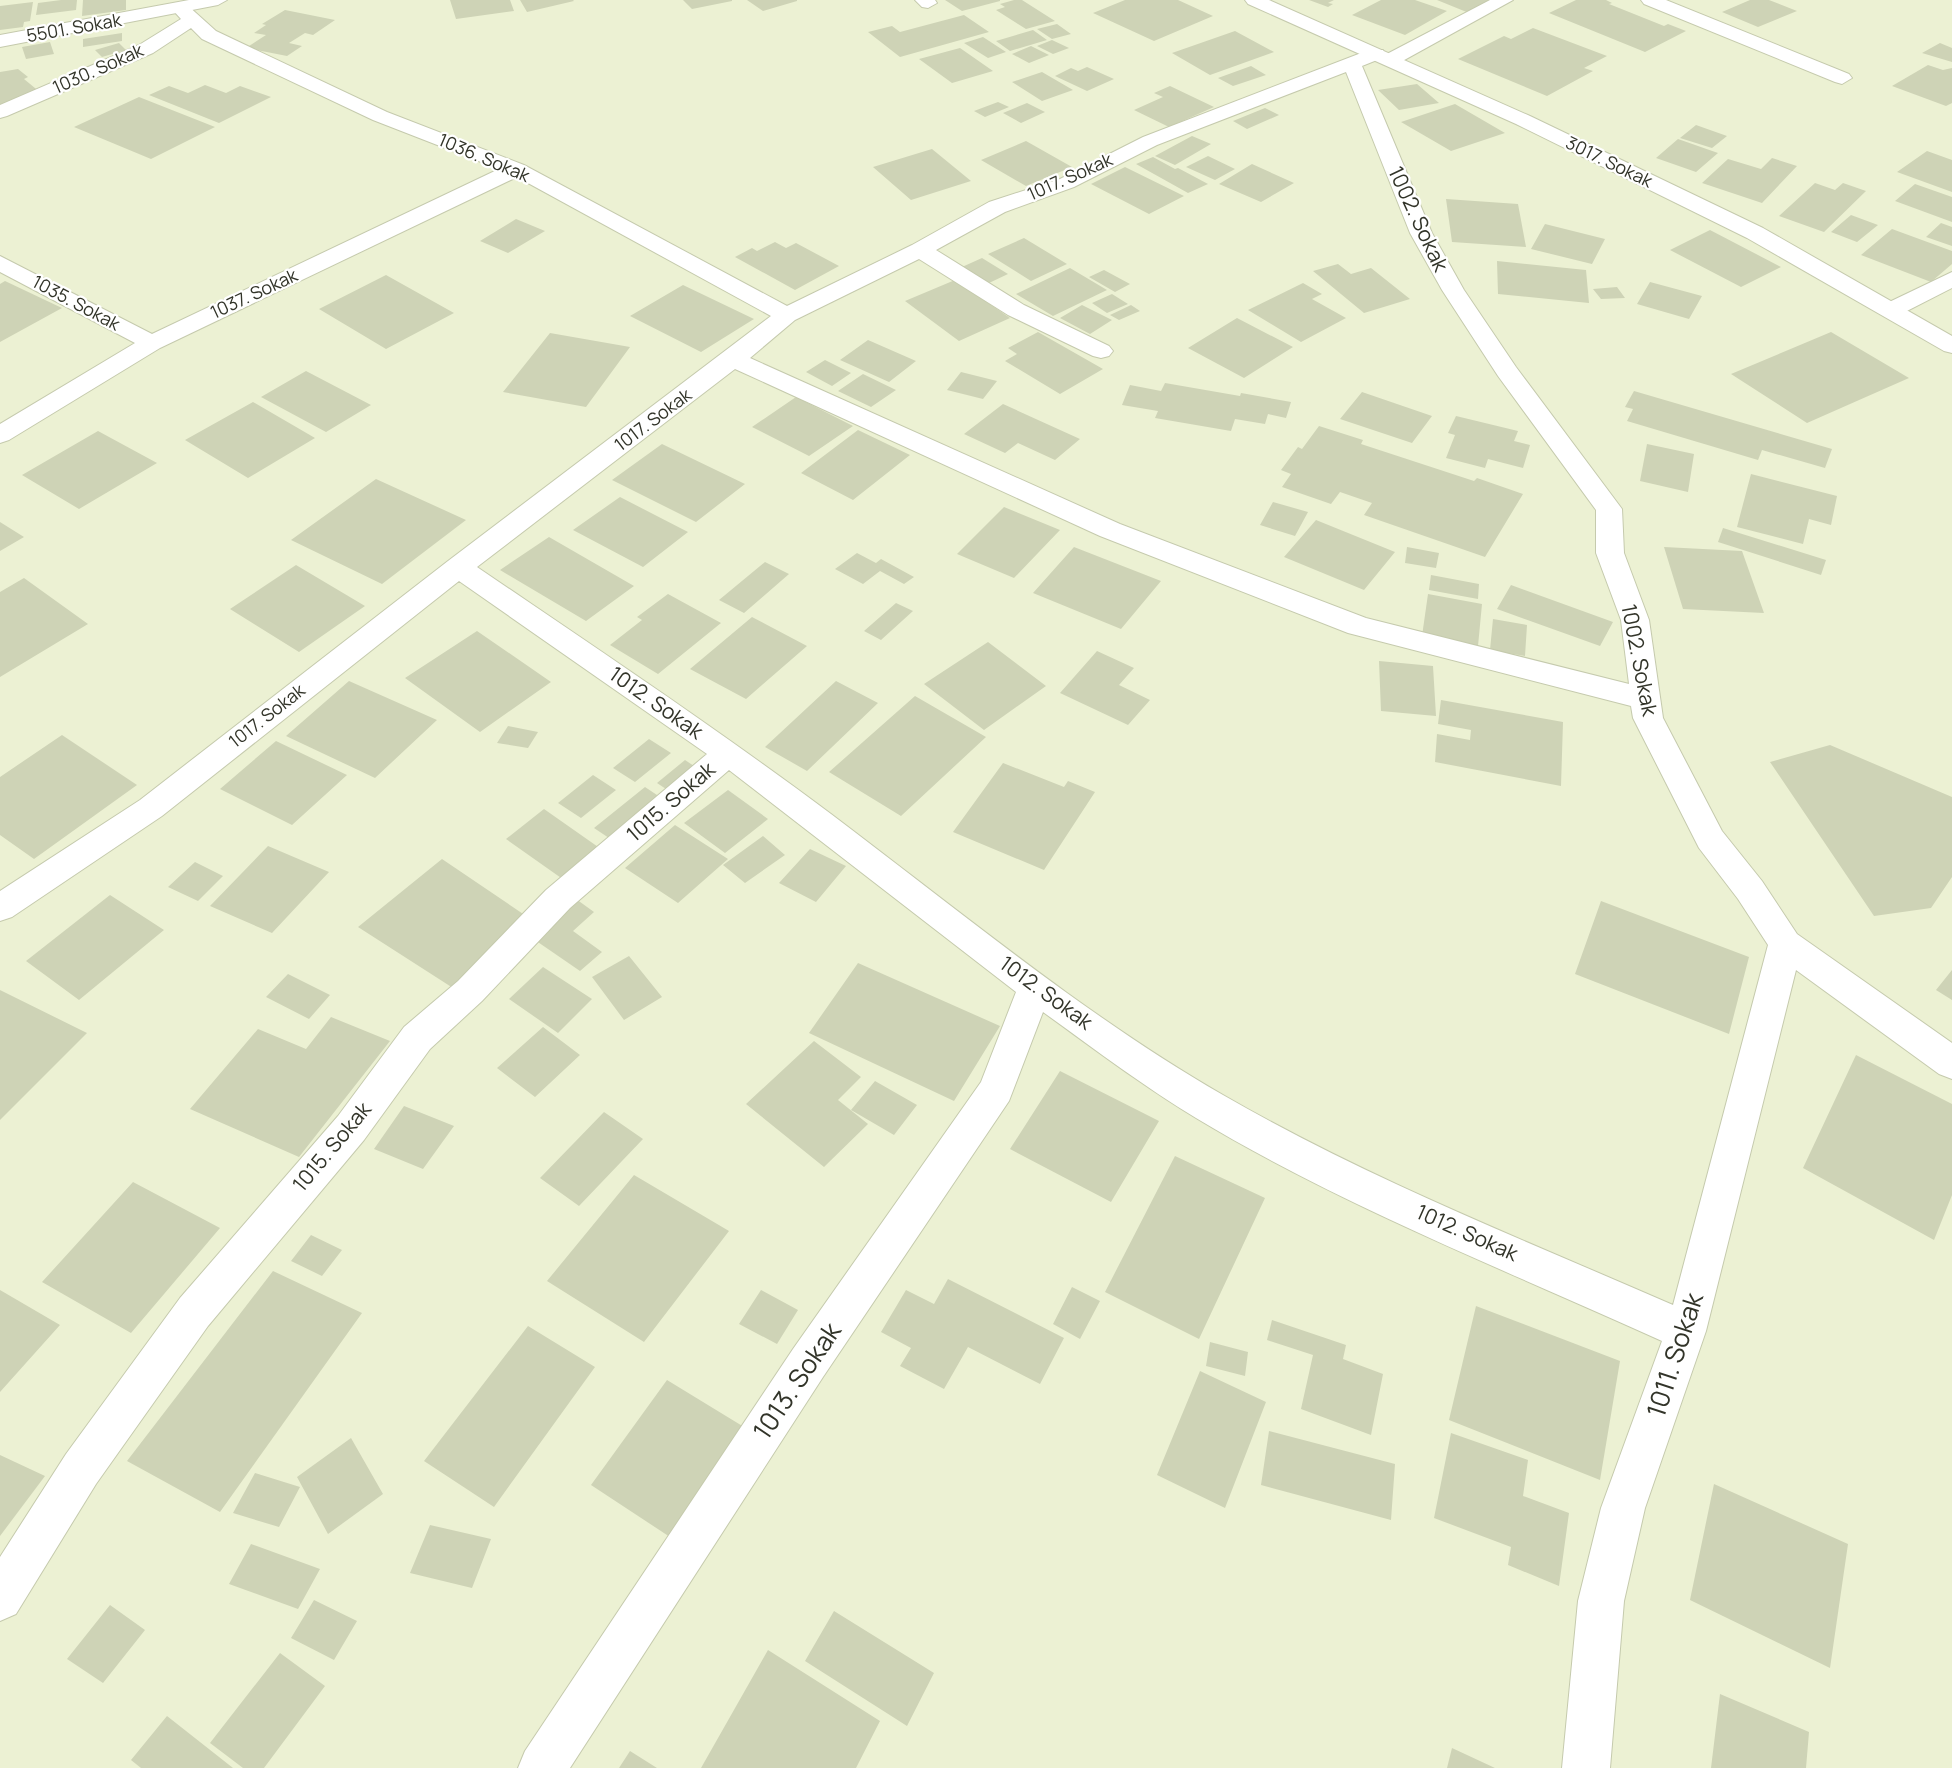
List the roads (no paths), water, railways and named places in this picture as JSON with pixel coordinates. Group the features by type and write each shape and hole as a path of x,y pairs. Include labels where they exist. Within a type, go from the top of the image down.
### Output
{"street":[{"name":"5501. Sokak","path":"0,40 186,14 218,0"},
{"name":"3017. Sokak","path":"1254,0 1373,59 1523,120 1755,233 1952,346"},
{"name":"1017. Sokak","path":"0,908 151,808 458,567 734,359 787,315 920,250 997,207 1067,183 1150,141 1373,59 1504,0"},
{"path":"1650,0 1842,78"},
{"name":"1030. Sokak","path":"0,112 146,49 186,14"},
{"name":"1036. Sokak","path":"186,14 209,35 380,116 517,169 787,315"},
{"name":"1002. Sokak","path":"1373,59 1421,233 1453,290 1507,371 1609,509 1610,553 1635,620 1648,718 1710,839 1750,890 1785,944 1952,1063"},
{"name":"1037. Sokak","path":"0,435 152,343 517,169"},
{"path":"920,250 1016,310 1101,351"},
{"name":"1035. Sokak","path":"0,263 152,343"},
{"path":"1892,310 1952,279"},
{"path":"734,359 1110,530 1358,626 1645,699"},
{"name":"1012. Sokak","path":"458,567 728,753 1035,987 1151,1070 1210,1107 1287,1149 1686,1331"},
{"name":"1015. Sokak","path":"0,1598 81,1469 194,1312 351,1128 417,1038 470,991 558,899 728,753"},
{"name":"1011. Sokak","path":"1586,1768 1601,1601 1623,1508 1686,1331 1785,944"},
{"name":"1013. Sokak","path":"542,1768 808,1363 996,1090 1035,987"}]}
